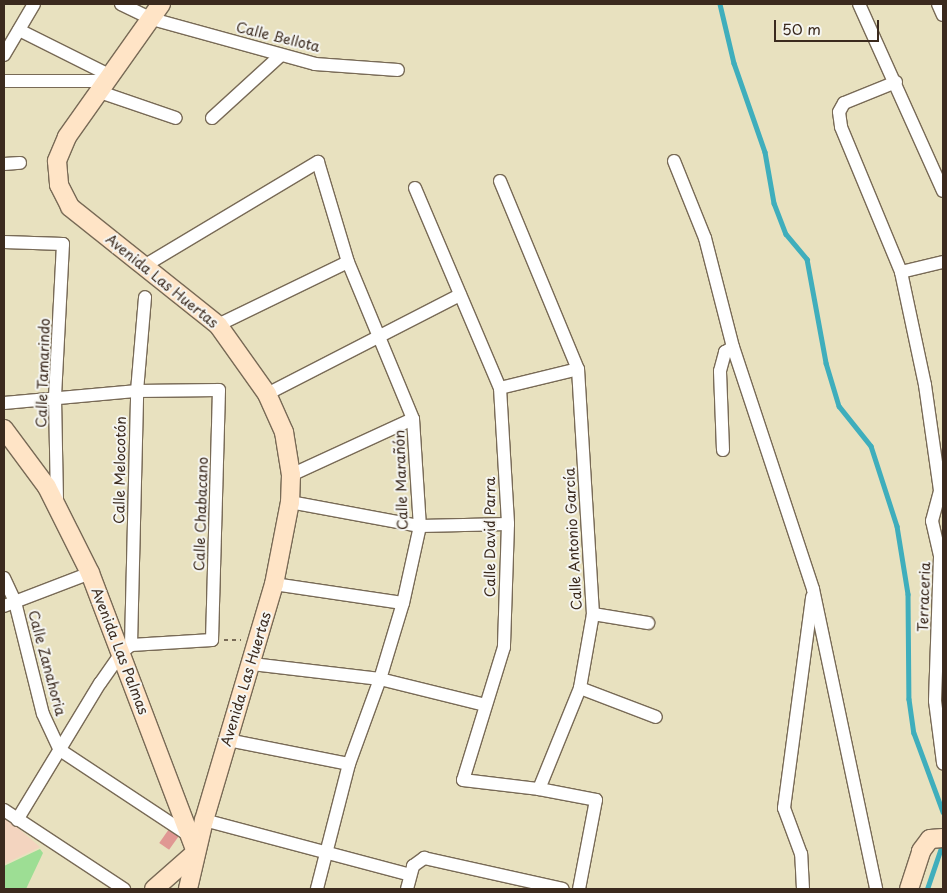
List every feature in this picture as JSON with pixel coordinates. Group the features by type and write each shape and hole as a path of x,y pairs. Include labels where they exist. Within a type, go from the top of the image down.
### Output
{"street":[{"path":"4,55 34,4"},
{"name":"Calle Bellota","path":"122,4 152,19 315,64 398,70"},
{"name":"Avenida Las Huertas","path":"161,4 152,19 104,82 61,150 56,172 59,185 70,207 218,325 267,394 284,432 291,475 290,502 274,584 252,664 204,820 193,844"},
{"path":"859,4 896,82 943,190"},
{"path":"938,4 943,15"},
{"path":"18,30 104,82 176,118"},
{"path":"212,118 280,54"},
{"path":"4,81 104,82"},
{"name":"Terraceria","path":"896,82 844,103 839,112 841,126 901,272 925,385 941,490 932,521 938,536 940,557 939,701 943,763"},
{"path":"674,161 705,238 733,347 813,589 876,889"},
{"name":"Calle Marañón","path":"144,266 318,162 348,262 381,337 413,419 420,526 403,603 380,679 349,764 317,889"},
{"path":"4,164 20,163"},
{"name":"Calle Antonio García","path":"500,181 578,369 593,614 580,688 539,789"},
{"name":"Calle David Parra","path":"416,188 500,388 508,524 504,647 463,780 539,789"},
{"name":"Calle Tamarindo","path":"4,242 63,244 56,397 57,504"},
{"path":"218,325 348,262"},
{"path":"901,272 943,262"},
{"path":"267,394 460,295"},
{"name":"Calle Melocotón","path":"127,649 137,392 145,296"},
{"path":"723,450 720,372 724,352 733,347"},
{"path":"500,388 578,369"},
{"name":"Calle Chabacano","path":"137,392 219,390 212,640"},
{"path":"4,403 56,397 137,392"},
{"path":"291,475 413,419"},
{"name":"Avenida Las Palmas","path":"4,429 36,469 57,504 127,649 193,844"},
{"path":"290,502 420,526 508,524"},
{"path":"10,604 90,574"},
{"name":"Calle Zanahoria","path":"4,578 43,714 60,750"},
{"path":"274,584 403,603"},
{"path":"803,889 801,854 784,808 813,589"},
{"path":"593,614 648,622"},
{"path":"17,820 100,683 127,649 212,640"},
{"path":"252,664 380,679 485,704"},
{"path":"580,688 656,717"},
{"path":"228,740 349,764"},
{"path":"60,750 193,844"},
{"path":"539,789 596,800 579,889"},
{"path":"4,810 124,889"},
{"path":"204,820 410,874"},
{"path":"909,889 921,851 930,839 940,838"},
{"path":"154,889 193,844"},
{"path":"188,889 193,844"},
{"path":"407,889 410,874 418,860 424,858 563,889"}],"path":[{"path":"212,640 259,640"}],"shaded area":[{"path":"4,816 40,847 4,864"}],"green space":[{"path":"40,849 43,853 26,889 4,889 4,866"}],"building":[{"path":"169,829 179,836 169,850 159,843"}],"waterway":[{"path":"720,4 734,63 765,152 774,203 786,234 807,259 826,363 839,406 871,446 897,526 908,594 909,699 914,733 943,812"},
{"path":"927,889 943,842"}]}
